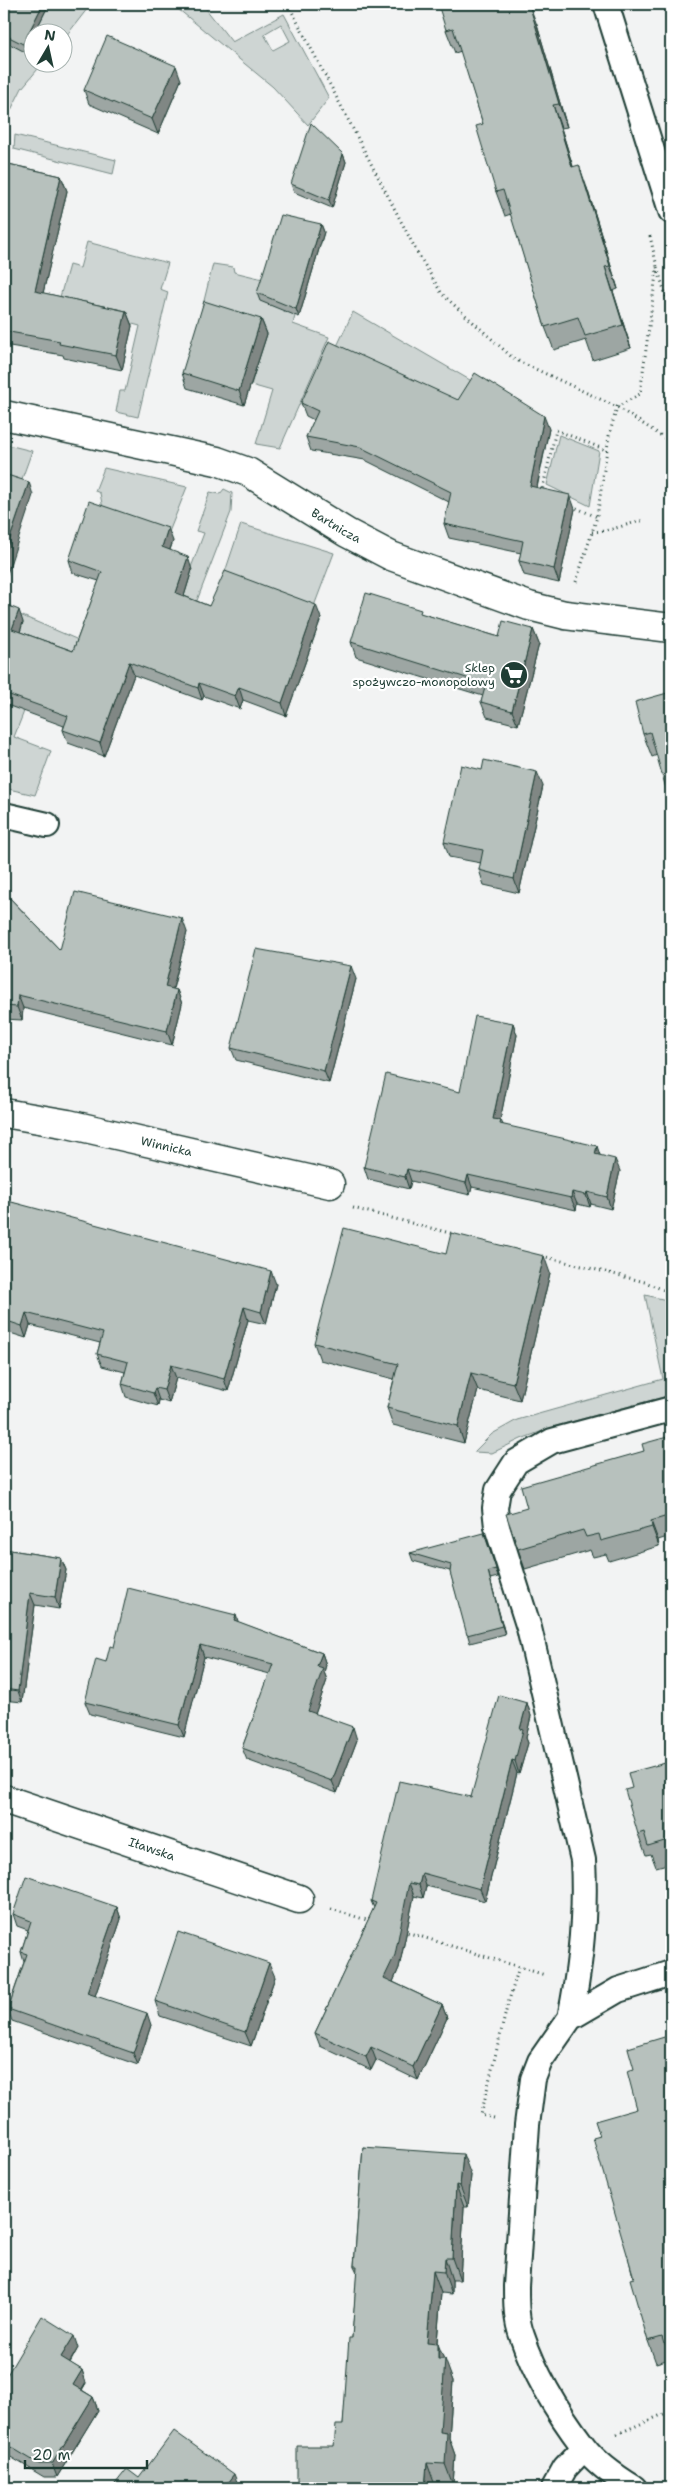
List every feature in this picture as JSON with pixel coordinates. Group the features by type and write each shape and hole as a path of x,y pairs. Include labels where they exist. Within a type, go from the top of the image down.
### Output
{"street":[{"name":"Bartnicza","path":"4,415 217,462 248,472 347,533 390,556 528,606 565,615 671,628"},
{"name":"Winnicka","path":"4,1113 68,1124 330,1184"},
{"name":"Iławska","path":"4,1799 299,1899"}],"lane":[{"path":"606,4 671,212"},
{"path":"4,815 47,825"},
{"path":"634,2488 612,2475 584,2448 543,2383 522,2335 516,2310 526,2125 534,2079 540,2061 570,2018 578,1983 585,1897 583,1860 529,1628 497,1527 495,1508 498,1490 516,1462 552,1441 671,1409"},
{"path":"570,2018 618,1990 671,1973"},
{"path":"554,2488 565,2468 584,2448"}],"path":[{"path":"288,4 412,244 442,294 514,359 617,406 671,442"},
{"path":"565,615 597,517 606,450 617,406 640,394 657,267 671,312"},
{"path":"550,495 542,491 556,430 606,450"},
{"path":"566,502 597,517"},
{"path":"592,532 605,531 644,520"},
{"path":"346,1206 461,1236"},
{"path":"538,1255 645,1282 671,1293"},
{"path":"299,1899 372,1922"},
{"path":"400,1930 554,1978 578,1983"},
{"path":"584,2448 671,2411"}],"shaded area":[{"path":"4,4 91,4 72,28 72,22 22,22 22,72 35,72 22,88 4,124"},
{"path":"172,4 202,4 232,42 284,14 329,98 308,125 273,87","holes":["281,24 290,41 273,50 264,34"]},
{"path":"15,135 116,160 113,174 14,149"},
{"path":"87,242 168,263 160,289 168,292 138,417 116,412 120,391 125,391 140,326 58,304 69,265 80,268"},
{"path":"213,264 233,267 234,272 271,281 295,316 293,324 329,337 280,448 256,444 272,391 251,385 266,334 200,317"},
{"path":"353,312 475,383 448,426 331,359"},
{"path":"559,435 599,451 590,506 547,485"},
{"path":"4,444 32,451 18,490 4,485"},
{"path":"104,468 187,487 167,537 104,514 100,493 95,491"},
{"path":"224,489 232,493 231,512 183,637 167,631 204,533 196,531 210,492 220,494"},
{"path":"241,524 334,553 311,614 222,581"},
{"path":"4,608 90,645 101,653 48,650 14,737 51,751 35,795 4,788 4,633 6,616"},
{"path":"645,1295 671,1301 671,1395 556,1426 521,1439 492,1453 474,1452 492,1434 517,1420 663,1379"}],"building":[{"path":"4,4 43,4 34,22 22,22 22,44 5,35 4,39"},
{"path":"438,4 529,4 559,104 553,105 572,167 579,165 610,266 605,267 623,325 585,336 578,317 545,327 503,190 496,192 476,126 483,124 453,28 446,30"},
{"path":"107,36 176,66 152,119 84,90"},
{"path":"311,123 343,154 329,200 291,184"},
{"path":"4,163 61,176 35,291 126,311 116,355 59,344 60,341 4,331"},
{"path":"281,215 321,224 296,309 257,293"},
{"path":"204,301 261,319 239,391 182,373"},
{"path":"329,341 458,400 475,373 544,416 530,486 570,495 554,569 519,561 523,541 444,524 451,492 360,447 306,437 318,411 301,403"},
{"path":"4,474 29,482 4,556"},
{"path":"89,501 168,528 162,547 188,557 176,593 209,606 225,571 316,605 282,703 239,687 235,696 199,683 198,688 129,662 100,743 63,730 68,716 4,693 4,604 19,610 12,629 73,651 102,572 69,560"},
{"path":"366,593 421,610 420,613 499,637 503,621 533,629 512,711 481,702 486,684 351,642"},
{"path":"671,692 671,806 650,732 643,734 635,702"},
{"path":"484,760 537,772 514,879 479,870 483,850 444,842 461,765 482,770"},
{"path":"4,892 60,950 75,892 182,918 165,987 177,990 167,1031 18,995 17,1007 4,1006"},
{"path":"256,949 351,966 324,1071 231,1048"},
{"path":"475,1016 513,1023 493,1119 501,1120 500,1124 597,1146 595,1154 615,1159 607,1197 587,1192 586,1195 572,1192 571,1198 468,1175 466,1183 407,1169 405,1177 364,1167 386,1074 460,1092"},
{"path":"4,1200 271,1271 261,1312 244,1307 224,1379 171,1365 164,1390 155,1388 153,1393 122,1384 128,1362 97,1354 103,1333 26,1313 22,1326 4,1320"},
{"path":"344,1228 446,1254 451,1233 544,1256 513,1383 471,1373 458,1426 387,1408 398,1364 314,1343"},
{"path":"671,1436 671,1515 651,1521 652,1527 601,1541 599,1534 586,1537 583,1530 518,1549 506,1514 527,1508 521,1486 644,1451 642,1444"},
{"path":"484,1533 496,1569 488,1571 502,1626 467,1635 450,1572 451,1565 410,1553"},
{"path":"4,1549 61,1558 55,1597 30,1593 18,1691 4,1689"},
{"path":"128,1588 236,1615 234,1620 322,1653 317,1666 323,1668 308,1711 353,1727 332,1781 242,1748 273,1664 200,1645 179,1725 85,1702 96,1659 106,1662 110,1646 114,1647"},
{"path":"499,1695 527,1703 520,1729 523,1730 515,1761 512,1760 480,1889 422,1873 419,1885 409,1883 395,1955 384,1978 442,2005 413,2067 371,2047 366,2057 315,2033 376,1903 371,1901 399,1781 471,1797"},
{"path":"669,1762 671,1769 671,1839 648,1846 644,1832 638,1834 625,1790 632,1788 628,1773"},
{"path":"26,1876 117,1907 87,1993 147,2013 133,2053 8,2009 27,1954 21,1952 31,1921 13,1914"},
{"path":"178,1932 269,1963 245,2032 155,2001"},
{"path":"671,2035 671,2342 664,2344 662,2337 648,2341 630,2279 634,2278 593,2138 600,2136 595,2121 637,2109 627,2071 634,2069 628,2048"},
{"path":"363,2147 463,2154 460,2186 456,2185 452,2258 445,2258 444,2272 433,2271 427,2343 438,2344 438,2359 445,2359 440,2432 447,2433 445,2464 427,2463 425,2488 297,2488 297,2446 334,2446 336,2425 343,2425 349,2338 352,2338 357,2266 354,2266"},
{"path":"42,2316 74,2336 61,2357 82,2370 73,2385 93,2397 52,2464 39,2464 4,2443 4,2380"},
{"path":"174,2431 234,2474 223,2488 112,2488 127,2469 139,2478"}],"place":[{"name":"Sklep spożywczo-monopolowy","path":"514,675"}]}
